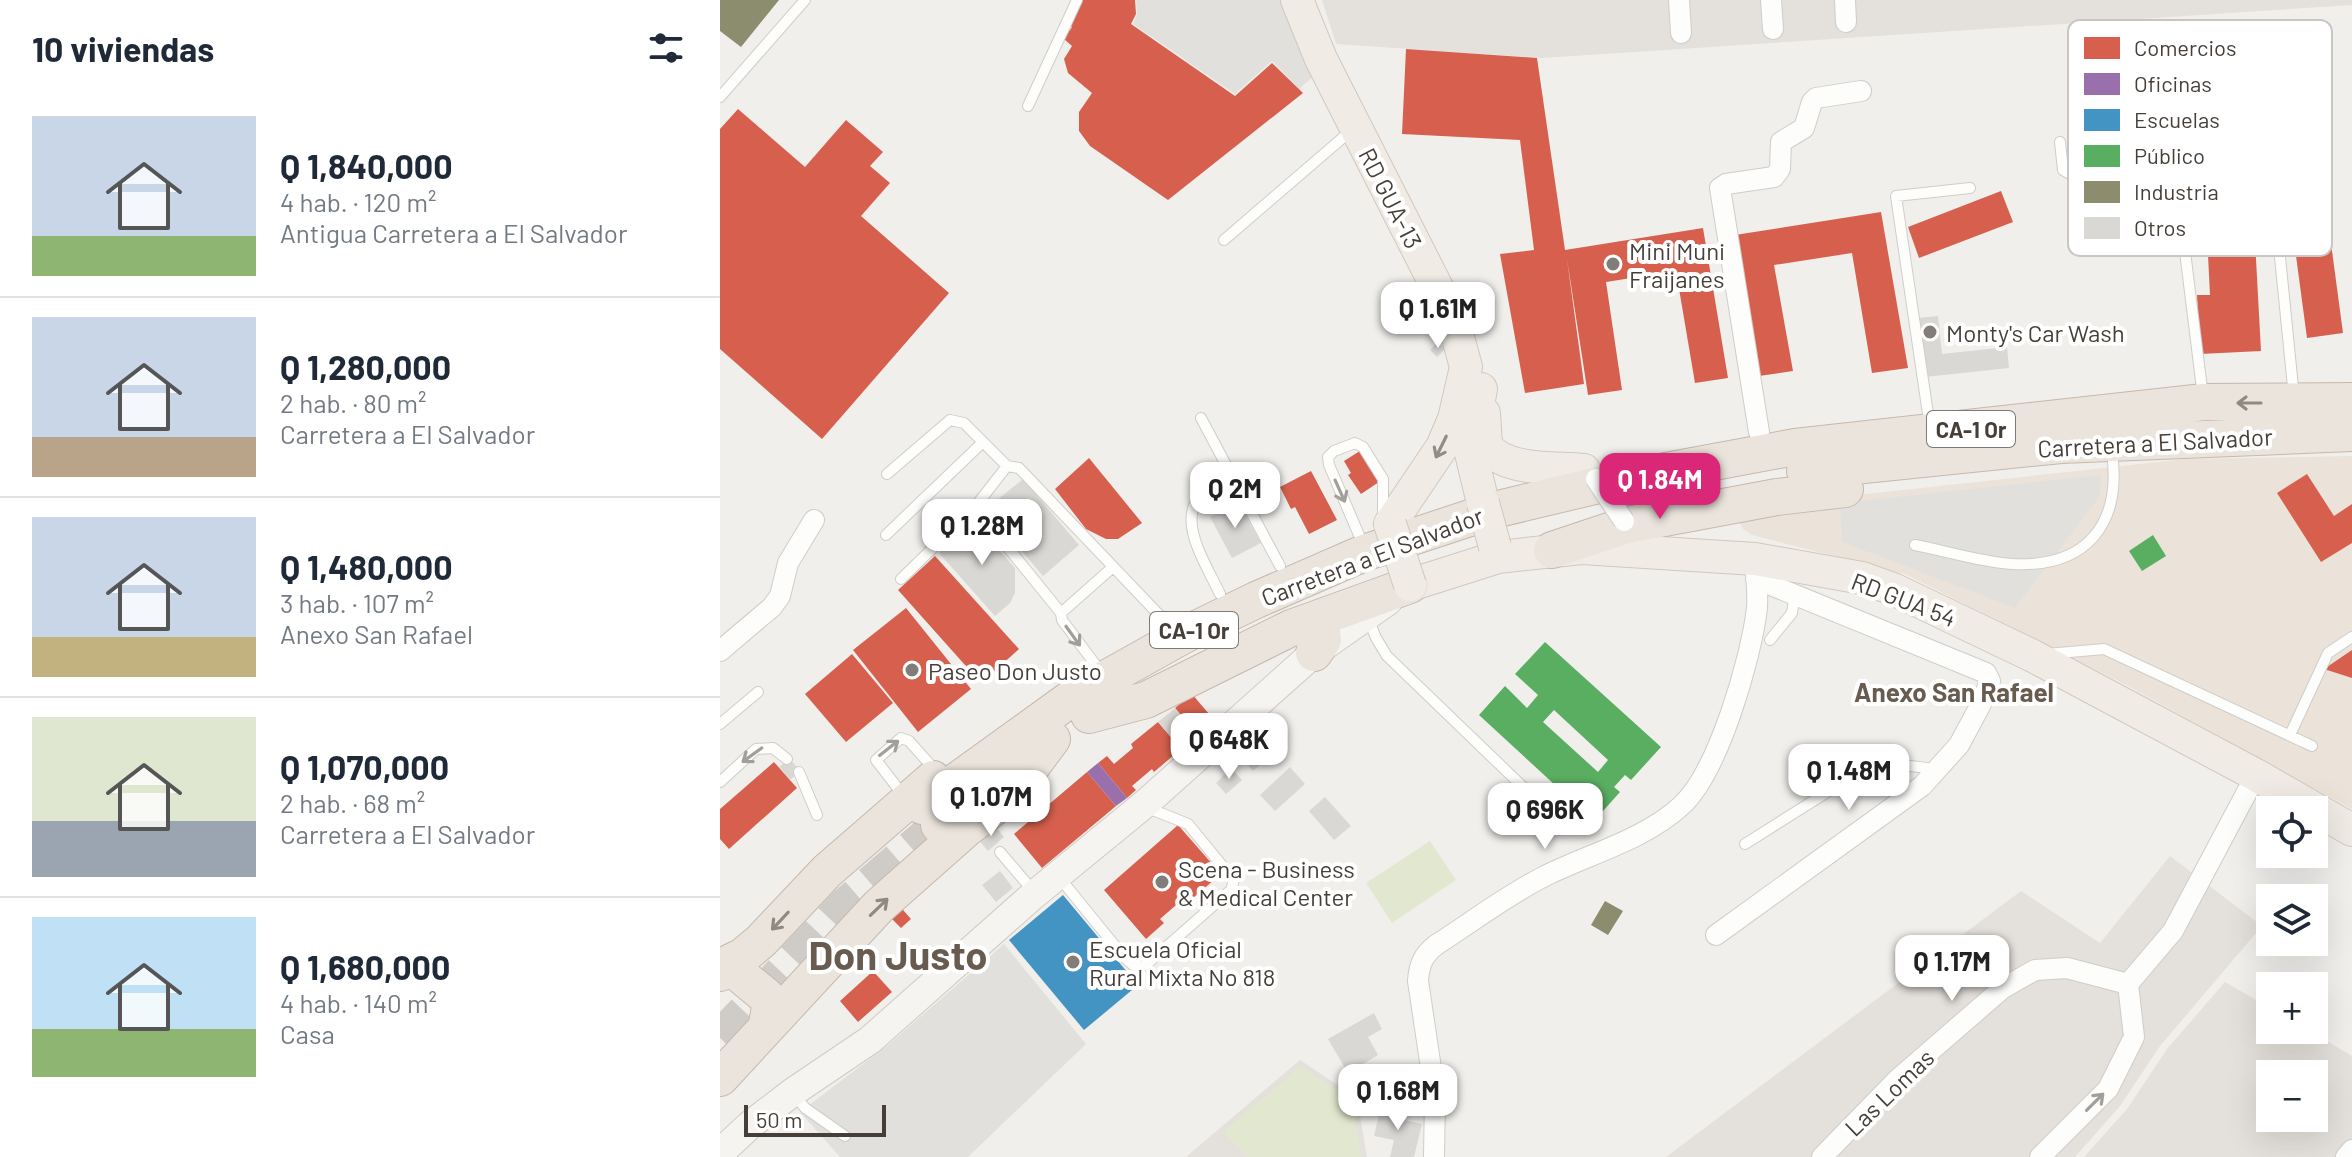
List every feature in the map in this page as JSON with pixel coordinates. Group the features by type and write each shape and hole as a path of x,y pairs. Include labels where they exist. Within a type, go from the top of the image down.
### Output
{"highway":[{"path":"722,965 743,956 761,941 827,871 923,810 939,774 1164,620 1280,566 1377,529 1481,499 1589,473 1662,450 1759,432 2045,403 2140,400 2204,402"},
{"name":"Carretera a El Salvador","path":"923,810 1206,624 1320,572 1420,533 1558,492 1795,447 2204,402 2294,403"},
{"path":"2294,403 2351,424"},
{"name":"Carretera a El Salvador","path":"1081,706 1328,589 1426,551 1567,511 1698,487 1847,466 2061,445 2207,438 2351,424"},
{"path":"1552,550 1626,523 1777,497 2006,472 2207,438"},
{"path":"720,1078 879,906 966,829 1062,754 1146,700 1302,640 1410,585"},
{"path":"1098,668 1081,706 1146,700"},
{"path":"977,748 1046,730"},
{"path":"1011,794 1046,730"},
{"path":"722,965 767,997 770,1007 767,1024"}],"main road":[{"name":"RD GUA-13","path":"1297,0 1321,59 1453,319 1466,367 1454,419 1442,447 1377,529"},
{"name":"RD GUA-13","path":"1318,0 1353,85 1466,305 1485,369 1470,449 1496,552"},
{"path":"1485,369 1483,432 1490,451 1521,464 1589,473"},
{"path":"1377,529 1410,585"},
{"name":"RD GUA 54","path":"1410,585 1496,552 1604,548 1667,553 1756,569 1862,578 1893,589 2033,656 2352,830"}],"street":[{"path":"1679,0 1681,33"},
{"path":"1771,0 1773,29"},
{"path":"1845,0 1846,22"},
{"path":"1759,432 1720,188 1726,184 1774,177 1780,169 1781,142 1804,128 1816,98 1861,91"},
{"path":"1589,473 1626,523 1667,553"},
{"path":"720,651 766,615 780,596 788,563 814,520"},
{"path":"1716,935 1922,786 1959,745 1990,681 1986,673 1795,593 1756,569"},
{"path":"1434,1157 1435,1095 1418,981 1423,958 1436,945 1530,884 1637,834 1685,803 1700,784 1734,699 1757,606 1756,569"},
{"path":"720,1153 793,1092 870,1040 1036,893 1146,803 1302,640 1367,616 1410,585"},
{"path":"2040,1157 2108,1089 2134,1037 2128,984 2173,931 2256,775"},
{"name":"Las Lomas","path":"1822,1157 1898,1079 2003,988 2035,970 2067,968 2128,984"},
{"path":"2346,1157 2352,1150"}],"lane":[{"path":"720,97 805,0"},
{"path":"1028,106 1077,0"},
{"path":"1224,240 1355,127"},
{"path":"2060,142 2063,170 2068,173"},
{"path":"1928,414 1896,196 1970,188"},
{"path":"2186,256 2204,402"},
{"path":"2280,256 2294,403"},
{"path":"1201,418 1280,566"},
{"path":"887,474 950,420 964,423 1007,466 1019,468 1164,620"},
{"path":"886,535 983,442"},
{"path":"1349,444 1363,447 1383,479 1377,529 1328,461 1334,451 1349,444"},
{"path":"1915,545 2009,564 2042,564 2069,555 2093,539 2105,522 2115,488 2112,452"},
{"path":"901,579 975,507 1007,466"},
{"path":"1220,594 1190,525 1191,507 1203,487 1229,470"},
{"path":"975,507 1061,613 1062,620 1098,668"},
{"path":"1061,613 1113,567"},
{"path":"1770,640 1792,613 1795,593"},
{"path":"1367,616 1387,656 1549,812"},
{"path":"2290,735 2328,653 2352,637"},
{"path":"2033,656 2104,649 2312,746"},
{"path":"720,724 758,692"},
{"path":"923,810 876,763 876,757 905,738 939,774"},
{"path":"720,782 756,749 773,748 787,759"},
{"path":"1745,844 1867,767 1921,766 1936,770"},
{"path":"799,772 817,815"},
{"path":"1058,876 1124,957 1133,965 1141,967 1148,963 1231,890 1234,880 1188,824 1153,810 1146,803"},
{"path":"1000,852 1036,893"},
{"path":"793,1092 805,1108 845,1136"}],"shaded area":[{"path":"1136,0 1287,0 1315,75 1299,89 1272,61 1235,94 1133,24 1137,15"},
{"path":"1322,0 2352,0 2352,5 2123,20 2068,20 2068,24 1542,58 1336,44"},
{"path":"2352,456 2352,809 2128,686 1905,574 1752,535 1743,529 1739,521 1793,502 2186,459"},
{"path":"2101,475 2100,496 2015,608 1842,542 1840,503"},
{"path":"2170,856 2256,921 2256,933 2160,1046 2120,1106 2075,1157 1666,1157 2021,891 2100,943"},
{"path":"1004,944 1086,1044 968,1157 840,1157 800,1112 888,1045"},
{"path":"2225,982 2256,1000 2256,1044 2328,1042 2352,1056 2352,1157 2084,1157 2127,1109 2167,1049"},
{"path":"1300,1060 1357,1098 1367,1157 1186,1157"}],"green space":[{"path":"1430,841 1456,880 1392,923 1366,883"},
{"path":"1301,1066 1352,1101 1361,1157 1247,1157 1223,1132"}],"building: Comercios":[{"path":"1080,0 1135,0 1136,14 1131,24 1235,96 1272,63 1303,93 1168,200 1090,146 1079,131 1079,112 1092,93 1068,73 1064,59 1072,46 1064,39 1072,27 1068,25"},
{"path":"1406,49 1537,58 1565,250 1703,228 1728,378 1695,383 1676,271 1606,282 1622,390 1588,395 1567,259 1584,384 1525,393 1500,254 1534,250 1520,140 1402,134"},
{"path":"738,109 805,167 846,120 883,152 870,166 890,183 861,216 949,293 822,439 720,349 720,129"},
{"path":"2001,191 2013,222 1919,258 1908,227"},
{"path":"1881,212 1908,368 1872,373 1852,253 1774,265 1793,371 1759,376 1735,235"},
{"path":"2332,251 2343,333 2307,338 2296,256 2332,256"},
{"path":"2208,256 2256,256 2261,351 2200,354 2197,295 2210,295"},
{"path":"1363,449 1382,480 1361,494 1348,475 1351,473 1344,461"},
{"path":"1089,458 1142,523 1118,539 1106,539 1086,529 1055,489"},
{"path":"1311,471 1337,520 1309,534 1280,487"},
{"path":"2307,474 2334,516 2352,504 2352,543 2321,562 2277,493"},
{"path":"935,556 1019,649 981,683 898,590"},
{"name":"Paseo Don Justo","path":"906,608 971,689 918,732 853,650"},
{"path":"2352,650 2352,678 2324,669"},
{"path":"852,654 893,703 846,742 805,694"},
{"path":"1192,694 1215,721 1198,735 1175,708"},
{"path":"1158,722 1181,749 1132,786 1136,790 1127,798 1098,763 1107,756 1114,764 1133,748 1131,744"},
{"path":"774,762 797,788 729,849 720,839 720,809"},
{"path":"1087,772 1116,806 1042,868 1014,834"},
{"name":"Scena - Business & Medical Center","path":"1178,825 1221,874 1187,903 1183,899 1160,919 1164,923 1146,939 1104,890"},
{"path":"896,902 911,919 901,928 885,912"},
{"path":"873,971 892,992 858,1022 840,1001"}],"building: Oficinas":[{"path":"1098,763 1127,798 1116,806 1087,772"}],"building: Escuelas":[{"name":"Escuela Oficial Rural Mixta No 818","path":"1063,895 1138,985 1084,1030 1009,940"}],"building: Público":[{"path":"2153,535 2166,556 2142,571 2129,551"},
{"path":"1545,642 1661,747 1631,780 1625,775 1614,787 1620,792 1594,821 1479,715 1505,686 1527,708 1538,695 1515,674","holes":["1554,710 1608,760 1598,772 1543,722"]}],"building: Industria":[{"path":"720,0 779,0 741,47 720,31"},
{"path":"1605,901 1623,911 1608,935 1591,925"}],"building: Otros":[{"name":"Monty's Car Wash","path":"1938,316 1942,354 2007,347 2009,368 1925,377 1918,318"},
{"path":"1438,342 1445,349 1437,357 1430,350"},
{"path":"1023,479 1079,545 1043,576 986,509"},
{"path":"1238,502 1261,543 1232,558 1210,517"},
{"path":"972,520 1015,568 1015,593 1010,603 995,616 939,553"},
{"path":"1175,708 1198,735 1181,749 1158,722"},
{"path":"1258,732 1275,752 1253,771 1236,751"},
{"path":"789,758 800,771 790,780 779,767"},
{"path":"1290,767 1305,784 1275,811 1260,795"},
{"path":"1231,768 1242,780 1226,794 1216,783"},
{"path":"1325,797 1351,826 1334,840 1309,811"},
{"path":"995,826 1004,837 988,851 978,839"},
{"path":"1000,871 1013,888 996,902 982,885"},
{"path":"1374,1013 1382,1029 1368,1037 1378,1055 1348,1073 1328,1039"},
{"path":"1393,1075 1411,1081 1402,1095 1387,1086"},
{"path":"1381,1106 1401,1111 1399,1119 1422,1124 1414,1157 1390,1157 1394,1140 1374,1136"}],"tunnel":[{"path":"720,1038 846,905 939,825"}],"place":[{"name":"Mini Muni Fraijanes","path":"1613,264"},
{"name":"Monty's Car Wash","path":"1930,332"},
{"name":"Paseo Don Justo","path":"912,670"},
{"name":"Scena - Business & Medical Center","path":"1162,882"},
{"name":"Escuela Oficial Rural Mixta No 818","path":"1073,962"}],"district":[{"name":"Anexo San Rafael","path":"1954,691"},
{"name":"Don Justo","path":"898,954"}]}
